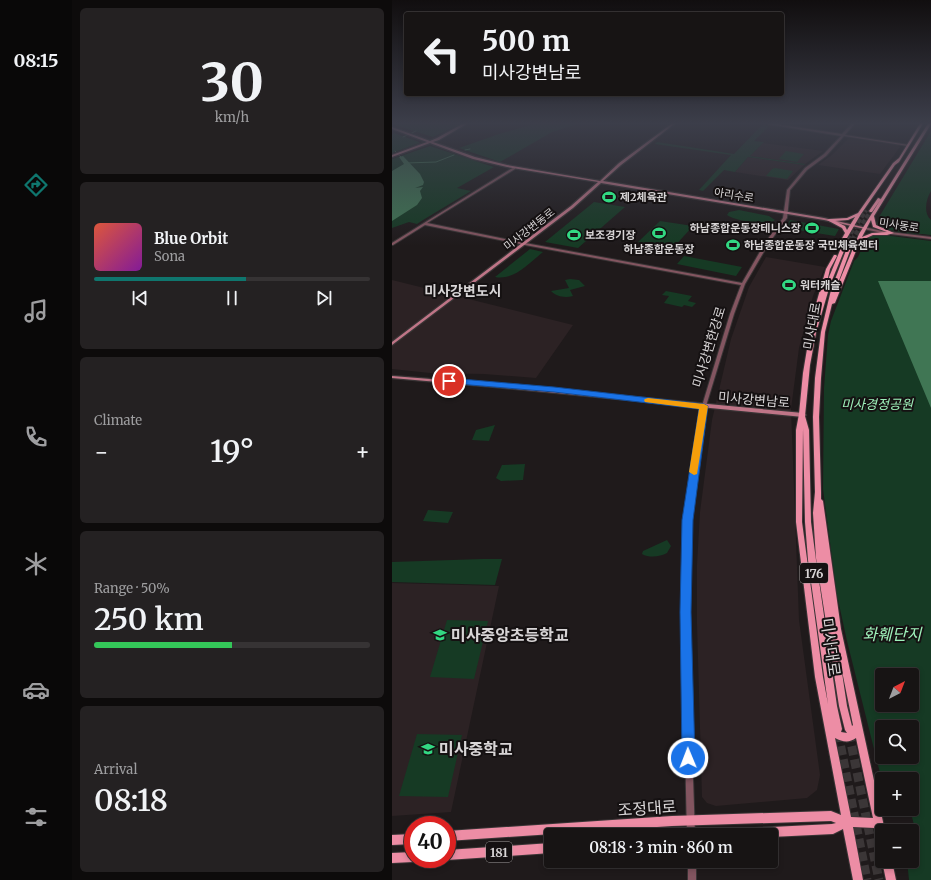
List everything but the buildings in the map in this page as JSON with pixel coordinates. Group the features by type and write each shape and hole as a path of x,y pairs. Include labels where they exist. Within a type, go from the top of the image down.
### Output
{"main road":[{"name":"아리수로","path":"496,163 514,168 853,224 865,228"},
{"name":"미사강변동로","path":"392,344 525,244 624,163"},
{"path":"847,233 890,168 895,163"},
{"path":"866,210 893,172 897,163"},
{"path":"870,211 905,163"},
{"path":"825,318 865,228 905,163"},
{"path":"860,213 863,214 864,217 872,217"},
{"path":"830,220 848,219 860,213"},
{"path":"872,217 874,226 892,233"},
{"path":"830,220 844,227 848,240 851,238 859,241"},
{"path":"859,241 867,235 892,233"},
{"name":"미사대로","path":"848,240 837,259 817,316 807,364 803,415 799,430 800,522 819,677 833,729 847,822 858,880"},
{"name":"미사대로","path":"848,240 842,265 825,318 817,384 816,417 818,492 837,629 878,823"},
{"name":"미사강변남로","path":"392,377 548,389 803,415"},
{"name":"미사대로","path":"818,492 816,512 820,558 848,730"},
{"path":"833,729 836,736 842,738 852,736 856,732 858,724"},
{"name":"조정대로","path":"456,835 690,820 831,816 847,822 878,823"},
{"name":"조정대로","path":"778,831 833,828 847,822"},
{"path":"392,840 404,839"},
{"name":"181","path":"456,854 544,848"},
{"path":"392,858 404,857"},
{"path":"888,868 891,880"}],"street":[{"name":"미사강변한강로","path":"691,828 686,619 688,520 704,406 732,314 743,284 767,243 785,218 788,192 790,188 806,169 814,163"},
{"path":"392,244 514,168"},
{"path":"425,224 743,284"},
{"name":"미사동로","path":"865,228 931,238"},
{"path":"692,868 692,880"}],"shaded area":[{"path":"410,163 420,174 424,182 423,185 415,188 423,187 420,191 422,198 417,205 392,221 392,171 404,164"},
{"path":"743,163 790,163 804,165 788,180 735,172"},
{"path":"821,163 888,163 880,174 818,165"},
{"path":"766,257 825,267 813,296 799,348 791,409 799,620 820,775 817,790 807,798 716,806 707,803 702,797 697,624 697,565 700,512 712,420 731,339 749,287"},
{"path":"392,280 573,325 536,378 484,374 430,373 392,369"},
{"path":"878,281 931,281 931,408"},
{"path":"392,583 499,586 451,812 392,816"}],"green space":[{"path":"392,163 482,163 494,167 457,188 471,191 417,224 409,222 392,228"},
{"path":"724,163 743,163 735,172 724,170 703,191 699,190"},
{"path":"790,163 805,164 804,165"},
{"path":"912,163 931,163 931,191 926,210 928,217 931,220 931,235 894,231 881,227 877,224 879,217"},
{"path":"775,168 793,171 787,179 766,176 772,169"},
{"path":"594,202 625,207 578,248 545,242"},
{"path":"739,210 769,216 775,220 766,223 759,223 737,219 727,215 729,212"},
{"name":"하남종합운동장테니스장","path":"790,220 839,229 835,236 785,228"},
{"path":"660,221 693,226 672,249 638,242"},
{"name":"미사경정공원","path":"876,234 931,241 931,880 909,880 908,868 919,868 919,824 914,824 912,816 919,816 919,772 880,772 878,764 919,764 919,720 875,720 875,753 837,595 823,489 824,388 828,335 831,321 854,261 858,257 867,237"},
{"path":"530,249 543,252 515,274 502,278 495,277"},
{"path":"684,256 742,267 736,276 677,264"},
{"path":"565,280 579,280 585,286 570,290 573,296 570,297 558,296 551,291 569,288"},
{"path":"666,291 692,296 688,301 696,303 692,307 684,305 682,307 664,303 669,296 662,295"},
{"path":"495,425 489,441 472,440 476,430"},
{"path":"525,464 523,480 501,481 496,478 502,465"},
{"path":"428,510 453,512 448,523 423,521"},
{"path":"667,540 671,546 667,553 654,556 642,554 643,551"},
{"path":"502,559 495,585 392,582 392,562"},
{"path":"447,620 488,621 474,679 430,677"},
{"path":"417,734 462,735 448,797 399,796"}],"tunnel":[{"path":"847,239 866,210"},
{"path":"852,240 871,211"},
{"path":"838,733 867,880"},
{"path":"849,733 879,880"}],"slow traffic":[{"path":"648,400 704,406 694,472"}],"place":[{"name":"제2체육관","path":"609,197"},
{"name":"하남종합운동장테니스장","path":"812,228"},
{"name":"하남종합운동장","path":"659,233"},
{"name":"보조경기장","path":"574,235"},
{"name":"하남종합운동장 국민체육센터","path":"733,245"},
{"name":"워터캐슬","path":"789,285"},
{"name":"미사중앙초등학교","path":"440,635"},
{"name":"미사중학교","path":"428,749"}],"district":[{"name":"미사강변도시","path":"463,291"}],"route":[{"path":"449,381 554,390 704,406 688,511 686,662 688,758"}],"park label":[{"name":"화훼단지","path":"892,634"}]}
